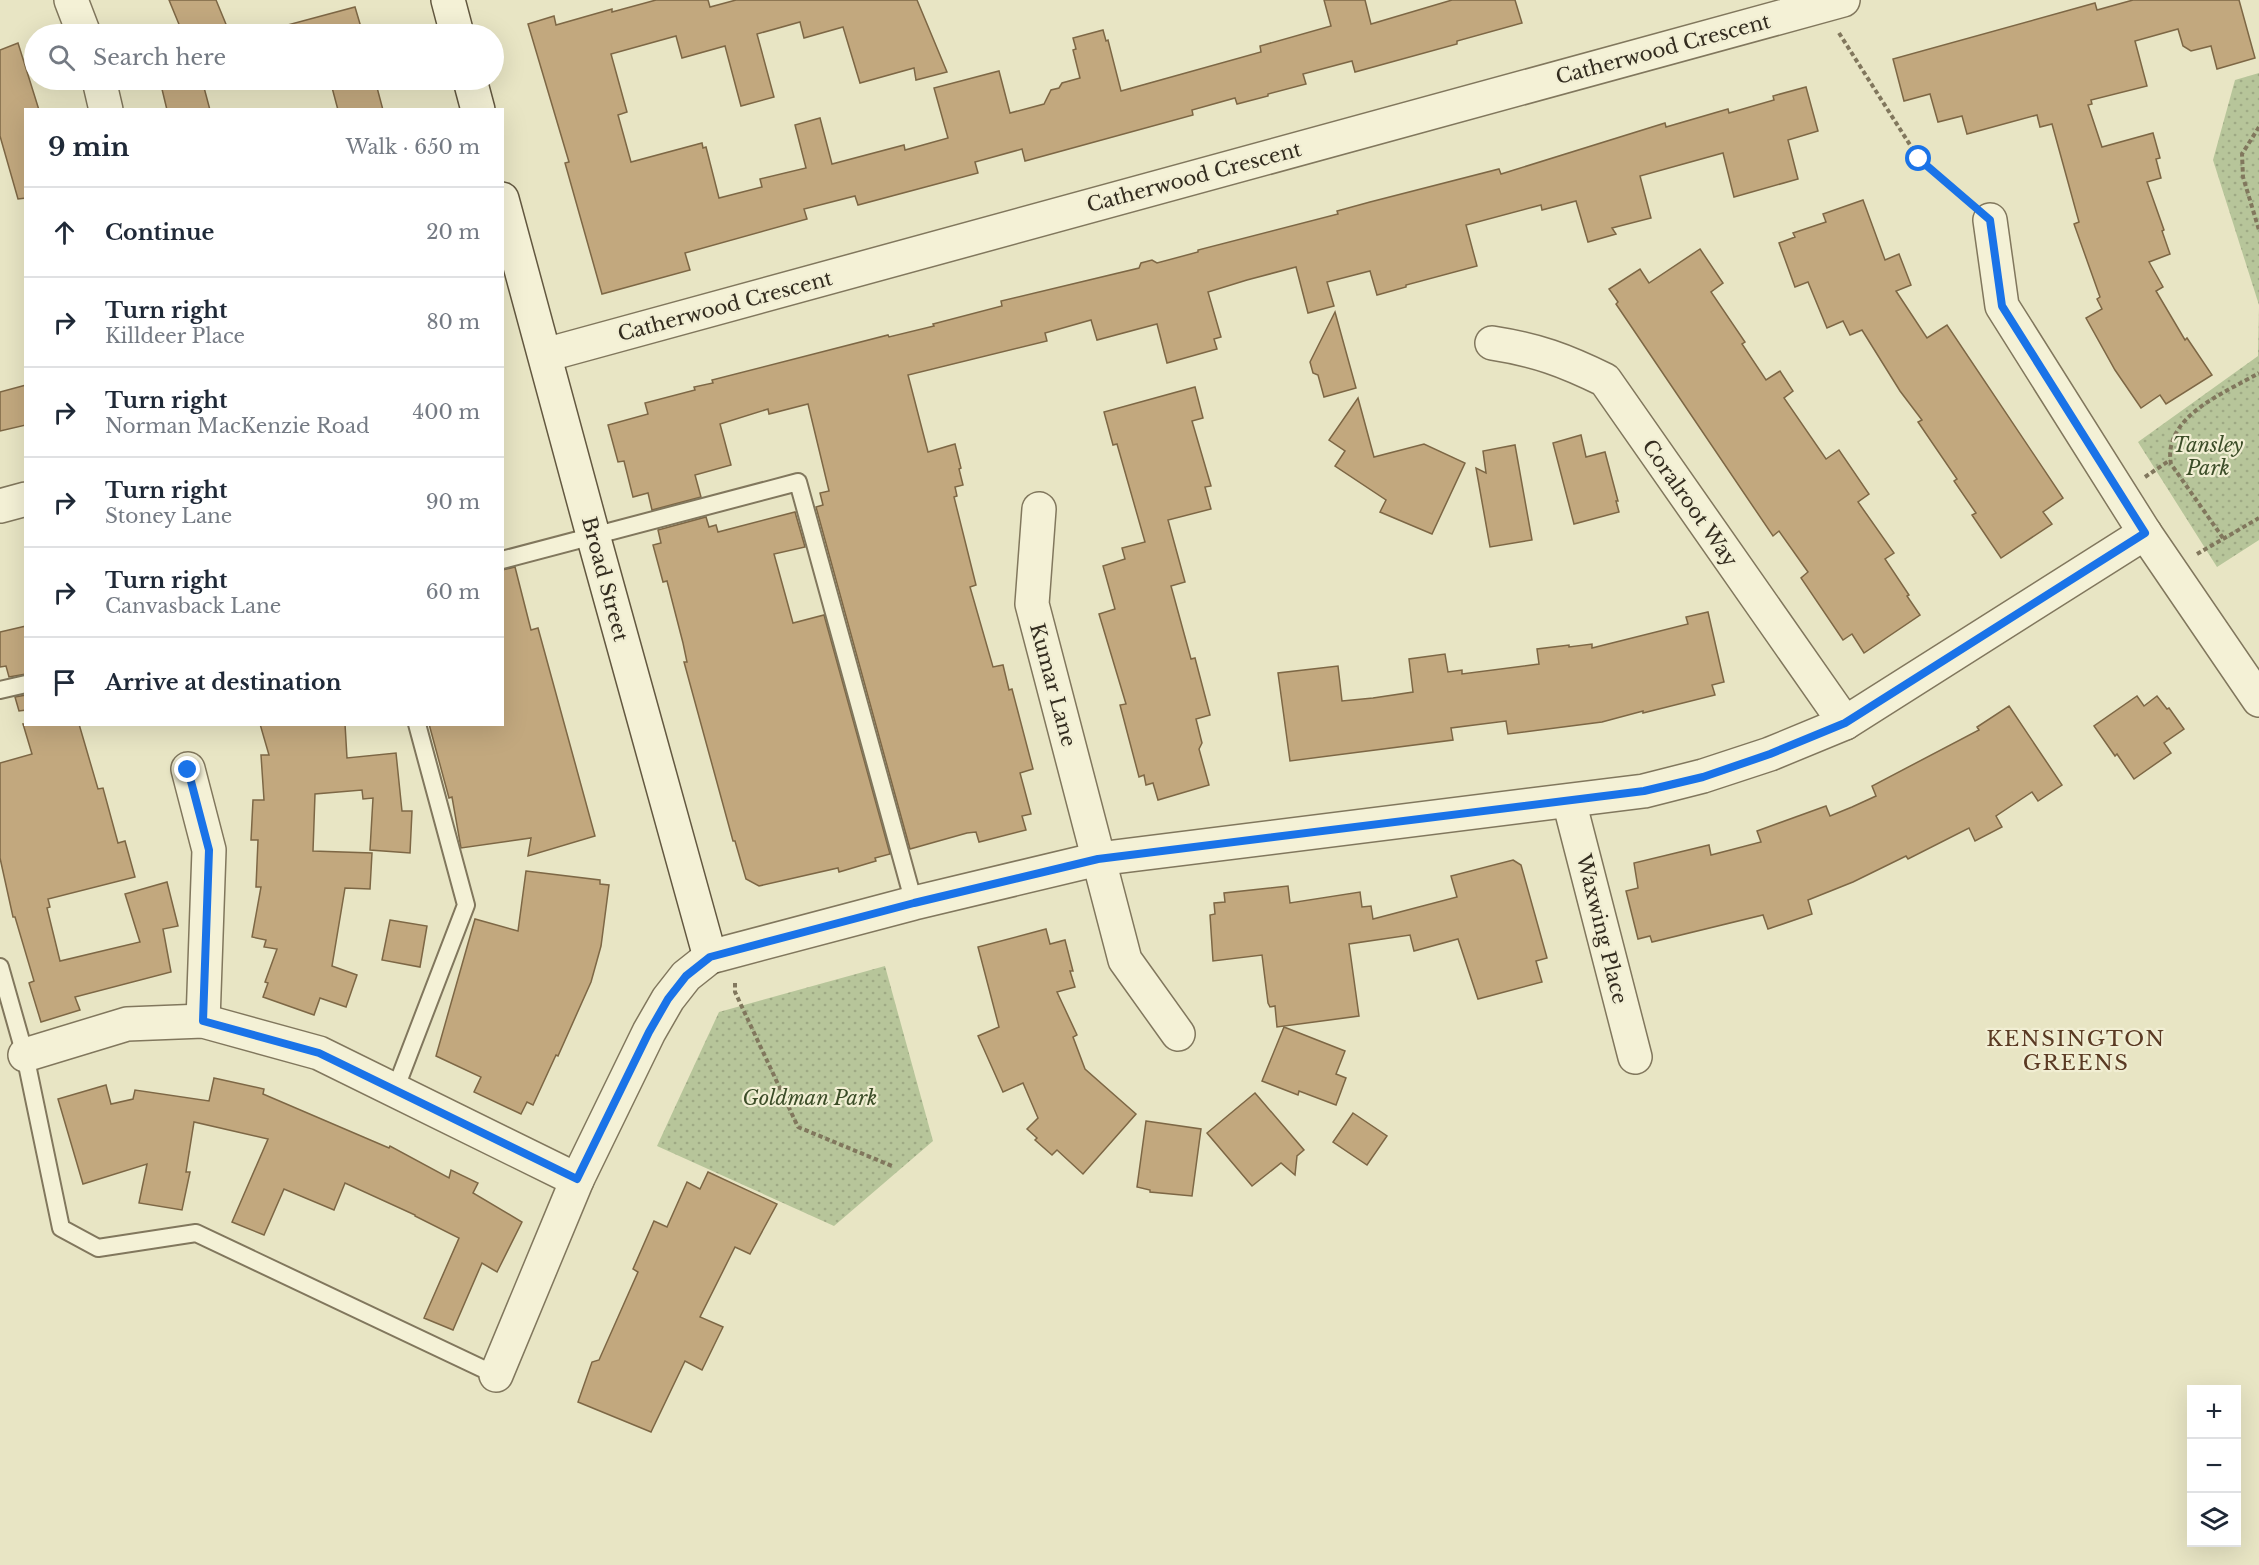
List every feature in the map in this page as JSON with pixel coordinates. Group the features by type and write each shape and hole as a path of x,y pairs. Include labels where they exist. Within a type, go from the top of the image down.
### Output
{"street":[{"path":"71,0 80,24"},
{"path":"448,0 454,24"},
{"name":"Catherwood Crescent","path":"545,355 1819,4"},
{"path":"101,90 106,108"},
{"path":"473,90 477,108"},
{"name":"Broad Street","path":"504,206 592,535 721,954"},
{"path":"1990,220 2002,306 2145,533 2259,700"},
{"name":"Coralroot Way","path":"1492,343 1531,349 1568,362 1605,380 1845,723"},
{"path":"0,506 24,500"},
{"name":"Kumar Lane","path":"1039,509 1032,604 1098,859 1125,960 1178,1034"},
{"path":"496,1375 577,1179 649,1032 668,999 686,976 721,954 914,903 1098,859 1644,791 1703,777 1770,754 1845,723 2145,533"},
{"path":"188,770 209,850 203,1021"},
{"name":"Waxwing Place","path":"1569,801 1635,1057"},
{"path":"25,1055 127,1024 203,1021 319,1053 577,1179"}],"lane":[{"path":"504,559 798,482 914,903"},
{"path":"0,690 24,684"},
{"path":"395,1090 466,905 418,726"},
{"path":"0,967 25,1055 61,1228 98,1248 196,1233 496,1375"}],"path":[{"path":"1819,4 1919,159 1990,220"},
{"path":"2259,127 2242,154 2243,177 2259,230"},
{"path":"2223,538 2171,464 2169,453 2175,436 2190,416 2208,400 2259,373"},
{"path":"2171,571 2259,518"},
{"path":"721,954 735,992 798,1127 892,1167"}],"green space":[{"path":"2259,73 2259,305 2213,160 2235,80"},
{"name":"Tansley Park","path":"2259,307 2259,540 2217,567 2138,442 2258,356"},
{"name":"Goldman Park","path":"885,966 933,1141 834,1226 657,1146 719,1012"}],"building":[{"path":"169,0 216,0 226,24 179,24"},
{"path":"656,0 708,0 710,7 736,0 917,0 947,72 916,80 914,68 860,83 843,27 804,38 800,22 757,34 774,97 741,106 725,46 682,58 676,36 611,54 627,112 618,115 631,162 702,143 703,148 706,147 719,198 762,187 760,179 806,168 795,125 820,118 832,164 904,145 905,150 948,138 934,88 999,71 1010,113 1044,104 1051,90 1059,88 1062,83 1080,78 1073,50 1076,49 1073,38 1103,30 1106,41 1108,40 1121,91 1261,52 1260,46 1331,26 1324,0 1365,0 1371,24 1452,0 1515,0 1522,23 1457,41 1457,44 1355,72 1352,61 1303,74 1306,84 1268,94 1268,96 1237,104 1235,98 1192,110 1193,115 1025,161 1022,149 975,162 978,173 858,205 855,196 804,209 807,219 685,253 690,270 602,294 565,163 569,162 528,24 554,16 556,25 612,9 612,12"},
{"path":"2133,0 2239,0 2255,58 2217,69 2211,46 2191,51 2183,46 2178,29 2135,41 2147,86 2091,100 2092,104 2088,105 2102,147 2153,133 2160,158 2156,159 2161,178 2147,182 2170,254 2149,262 2163,287 2156,291 2185,340 2187,338 2212,375 2166,404 2160,395 2141,408 2115,370 2086,318 2102,309 2097,299 2100,297 2074,224 2079,222 2052,124 2040,127 2037,115 1967,134 1962,116 1938,122 1930,94 1904,101 1893,59 2095,3 2097,10"},
{"path":"355,7 360,24 291,24"},
{"path":"18,43 24,62 24,90 33,90 38,108 24,108 24,198 18,199 0,136 0,50"},
{"path":"1806,87 1818,131 1788,140 1798,179 1734,197 1723,153 1640,176 1651,218 1612,228 1616,234 1588,242 1576,201 1542,210 1541,205 1466,225 1477,266 1377,295 1370,271 1327,282 1334,306 1308,313 1296,267 1247,280 1208,292 1221,337 1214,339 1217,349 1167,363 1157,324 1097,340 1091,320 1045,333 1047,341 908,375 928,452 955,444 963,485 955,487 957,496 954,497 976,585 970,587 993,667 1003,665 1009,690 1012,689 1033,769 1020,773 1031,814 1022,816 1026,830 979,842 976,832 967,833 910,849 816,507 823,505 820,493 829,491 808,404 769,414 768,409 720,424 731,465 695,475 701,497 652,510 648,493 633,497 624,461 618,462 608,425 648,414 645,403 695,390 694,387 713,383 712,380 888,335 889,337 934,326 933,324 1002,306 1001,301 1139,268 1141,263 1152,260 1157,263 1198,252 1198,250 1338,214 1337,211 1499,169 1501,174 1665,123 1666,127 1728,109 1729,113 1774,100 1773,96"},
{"path":"162,90 205,90 209,108 167,108"},
{"path":"333,90 378,90 382,108 337,108"},
{"path":"1863,200 1885,260 1899,254 1911,285 1896,291 1927,338 1947,325 2063,498 2043,512 2052,524 2001,558 1972,515 1976,513 1954,481 1957,479 1918,422 1922,420 1900,391 1862,330 1850,335 1843,321 1827,328 1808,282 1795,287 1779,243 1795,237 1793,233 1826,222 1823,214"},
{"path":"1700,249 1723,283 1711,292 1745,342 1742,344 1766,380 1780,371 1793,391 1784,398 1826,459 1839,450 1869,494 1858,502 1894,553 1885,559 1920,615 1864,653 1852,634 1843,640 1801,578 1808,572 1779,531 1773,536 1616,304 1618,302 1609,289 1640,269 1649,283"},
{"path":"1335,312 1356,388 1324,397 1318,375 1313,373 1310,362"},
{"path":"24,386 24,425 0,431 0,392"},
{"path":"1195,387 1203,418 1192,421 1211,486 1205,487 1211,509 1168,520 1185,582 1171,586 1191,659 1195,658 1210,715 1196,719 1202,743 1199,749 1209,785 1158,800 1153,783 1146,785 1144,775 1139,777 1120,705 1126,704 1099,614 1115,609 1103,566 1125,559 1122,548 1145,542 1117,444 1113,445 1104,412"},
{"path":"1358,398 1374,457 1424,444 1465,463 1432,534 1380,512 1386,500 1335,466 1345,451 1329,440"},
{"path":"1581,435 1586,457 1605,452 1619,512 1574,524 1553,443"},
{"path":"1515,445 1532,540 1490,547 1476,468 1486,473 1483,451"},
{"path":"795,512 805,547 774,554 793,623 824,615 890,854 875,858 876,861 839,872 838,868 759,886 746,879 735,841 733,841 684,662 687,662 667,581 663,582 653,545 661,543 658,530 706,517 709,527 716,525 718,532"},
{"path":"515,567 531,630 538,628 595,836 528,856 531,838 461,848 452,797 449,798 430,726 504,726 504,570"},
{"path":"1708,612 1724,682 1712,685 1715,695 1602,722 1508,734 1506,721 1451,728 1453,740 1290,761 1278,673 1338,666 1342,701 1373,698 1413,692 1409,659 1445,654 1448,672 1462,670 1462,674 1539,664 1537,649 1592,644 1592,648 1688,624 1686,617"},
{"path":"24,626 24,674 9,677 6,666 0,667 0,632"},
{"path":"24,695 24,710 19,711 15,697"},
{"path":"2137,696 2144,706 2157,696 2184,729 2164,743 2171,753 2134,779 2094,726"},
{"path":"2009,706 2062,785 2038,801 2032,792 1996,816 2002,827 1975,841 1969,828 1908,859 1906,856 1853,882 1808,900 1812,914 1768,929 1763,915 1652,942 1650,936 1638,939 1626,891 1638,888 1634,863 1709,845 1711,855 1761,842 1757,831 1826,806 1830,816 1852,807 1876,796 1872,786 1979,730 1977,727"},
{"path":"23,724 24,726 80,726 98,789 103,788 118,843 125,841 135,877 48,899 50,907 47,908 60,961 140,942 125,894 167,882 178,926 163,929 171,972 75,997 80,1010 41,1022 29,983 34,981 15,917 13,917 0,858 0,763 32,754"},
{"path":"261,726 345,726 347,758 396,753 402,811 412,811 410,853 370,850 373,798 363,799 362,790 315,794 313,851 372,853 370,889 345,888 332,966 357,975 346,1007 320,998 314,1015 263,997 268,983 265,982 277,949 264,947 266,940 252,937 261,887 256,887 258,840 251,840 253,800 264,800 261,755 269,755"},
{"path":"1513,860 1521,865 1547,958 1536,961 1542,982 1478,999 1458,939 1414,951 1410,935 1349,944 1359,1016 1277,1027 1275,1006 1270,1007 1268,1003 1262,955 1213,961 1210,915 1215,914 1214,903 1225,902 1224,893 1288,886 1290,903 1360,892 1362,907 1371,906 1373,919 1457,897 1451,876"},
{"path":"526,871 600,880 600,884 609,885 601,946 591,982 533,1105 527,1102 521,1114 474,1092 481,1077 436,1056 475,919 518,931"},
{"path":"390,920 427,926 420,967 382,960"},
{"path":"1046,929 1050,944 1065,940 1075,987 1057,992 1077,1035 1073,1037 1085,1069 1136,1114 1083,1174 1057,1150 1052,1155 1035,1140 1037,1138 1027,1129 1038,1118 1023,1083 1003,1092 978,1036 999,1027 978,947"},
{"path":"1284,1027 1345,1051 1336,1074 1346,1078 1336,1105 1299,1091 1298,1095 1262,1081"},
{"path":"214,1078 264,1089 263,1094 389,1148 390,1146 449,1178 451,1170 478,1183 473,1193 522,1222 497,1272 482,1263 453,1330 424,1318 459,1238 415,1215 345,1183 334,1210 284,1189 264,1235 232,1222 268,1139 194,1122 186,1172 190,1172 182,1210 139,1203 147,1164 83,1184 58,1099 106,1085 111,1104 133,1099 135,1090 209,1101"},
{"path":"1255,1093 1304,1150 1297,1156 1295,1175 1281,1163 1252,1186 1207,1133"},
{"path":"1353,1113 1387,1136 1367,1165 1333,1142"},
{"path":"1146,1121 1201,1129 1192,1196 1150,1192 1150,1190 1137,1187"},
{"path":"708,1172 777,1204 750,1254 735,1247 700,1317 723,1327 702,1370 685,1361 651,1432 578,1402 592,1362 599,1360 638,1272 633,1269 654,1221 667,1227 687,1182 700,1189"}],"district":[{"name":"KENSINGTON GREENS","path":"2076,1051"}],"route":[{"path":"188,770 209,850 203,1021 319,1053 577,1179 649,1032 668,999 686,976 710,957 914,903 1098,859 1644,791 1703,777 1770,754 1845,723 2145,533 2002,306 1990,220 1919,159"}]}
